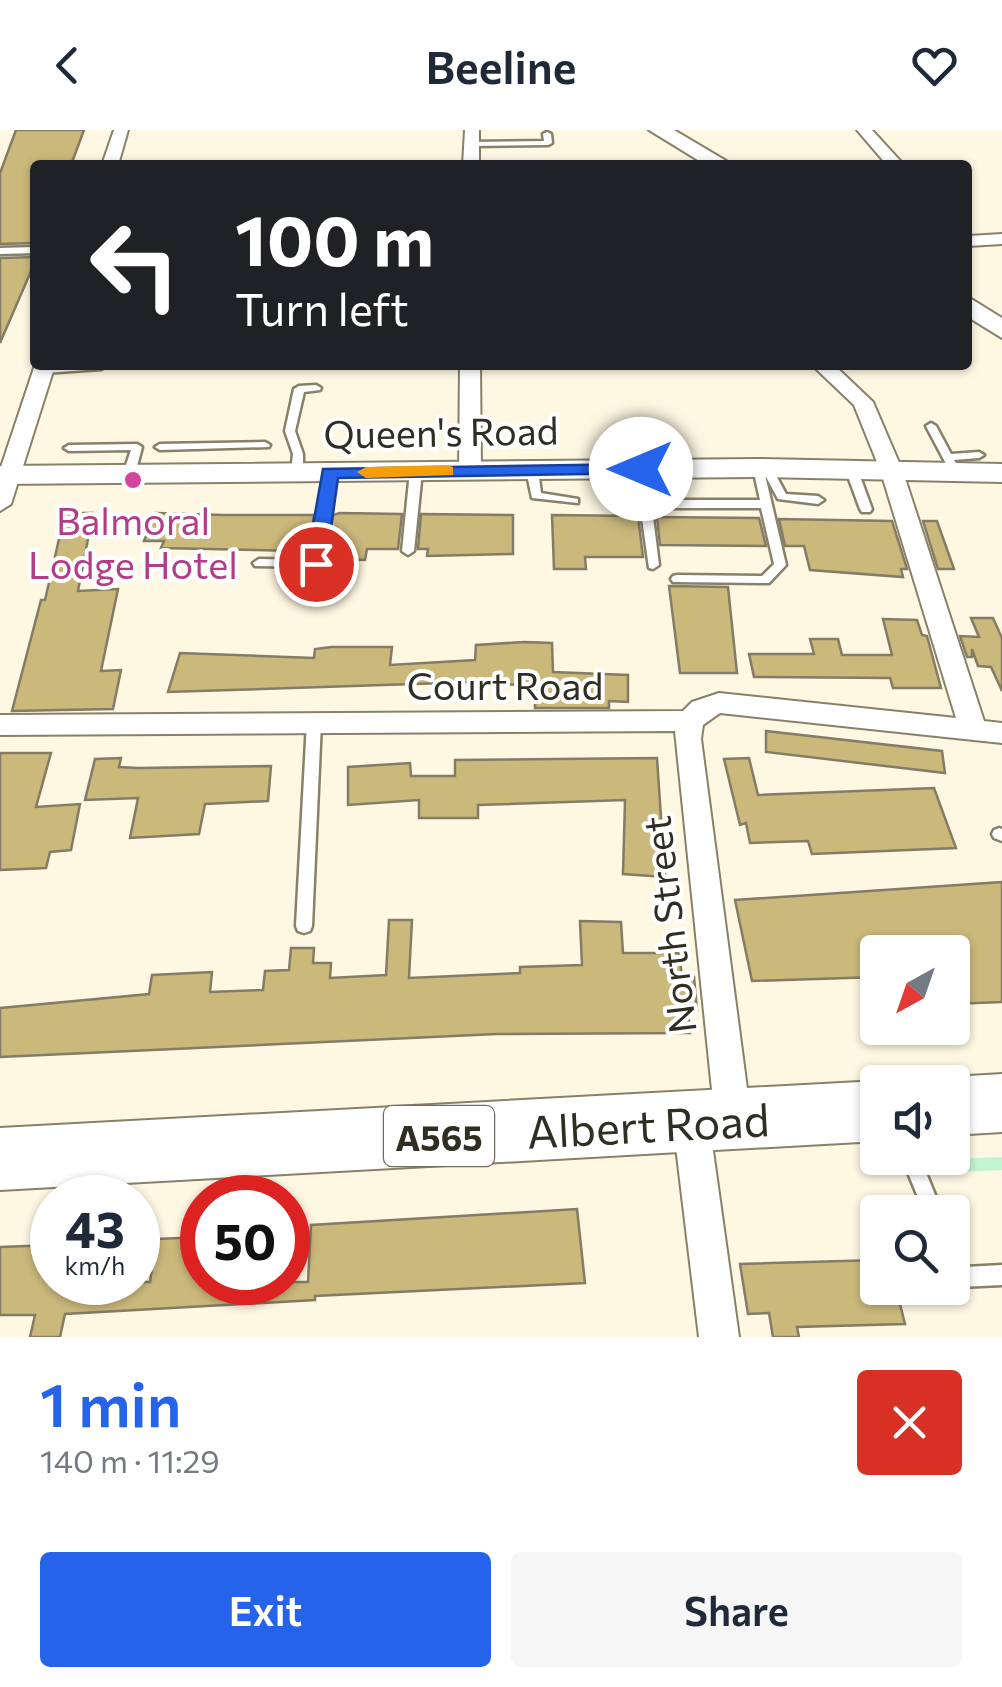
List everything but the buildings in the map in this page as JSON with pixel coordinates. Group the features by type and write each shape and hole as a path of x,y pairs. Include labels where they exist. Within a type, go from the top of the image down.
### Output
{"highway":[{"path":"970,1105 1002,1103"},
{"name":"Albert Road","path":"0,1159 860,1112"}],"main road":[{"path":"662,130 713,160"},
{"path":"972,308 1002,330"},
{"name":"Queen's Road","path":"5,475 129,474 215,460 297,473 763,468 892,472 971,464"}],"street":[{"path":"112,160 121,130"},
{"path":"864,130 891,160"},
{"path":"972,241 1002,239"},
{"path":"0,504 5,475 43,370"},
{"path":"470,370 470,470"},
{"path":"828,370 864,402 892,472 974,730"},
{"name":"Court Road","path":"0,724 690,721 702,708 719,703 1002,733"},
{"name":"North Street","path":"690,721 687,739 702,884 720,1337"}],"lane":[{"path":"471,137 548,143 547,134"},
{"path":"0,251 30,250"},
{"path":"297,473 298,454 290,431 299,389 316,388"},
{"path":"931,426 971,464"},
{"path":"160,447 215,460 265,445"},
{"path":"69,448 137,447 129,474"},
{"path":"763,468 782,497 818,500"},
{"path":"677,579 765,580 775,573 780,565 766,504 763,468"},
{"path":"646,469 666,501 766,504"},
{"path":"646,469 652,565"},
{"path":"532,470 536,496 574,501"},
{"path":"408,552 416,471"},
{"path":"852,471 866,509"},
{"path":"259,563 316,564 330,473"},
{"path":"304,926 314,722"},
{"path":"970,1277 1002,1275"}],"green space":[{"path":"1002,1157 1002,1170 970,1171 970,1158"}],"slow traffic":[{"path":"366,472 447,471"}],"place":[{"name":"Balmoral Lodge Hotel","path":"133,480"}],"route":[{"path":"316,564 330,473 641,469"}]}
